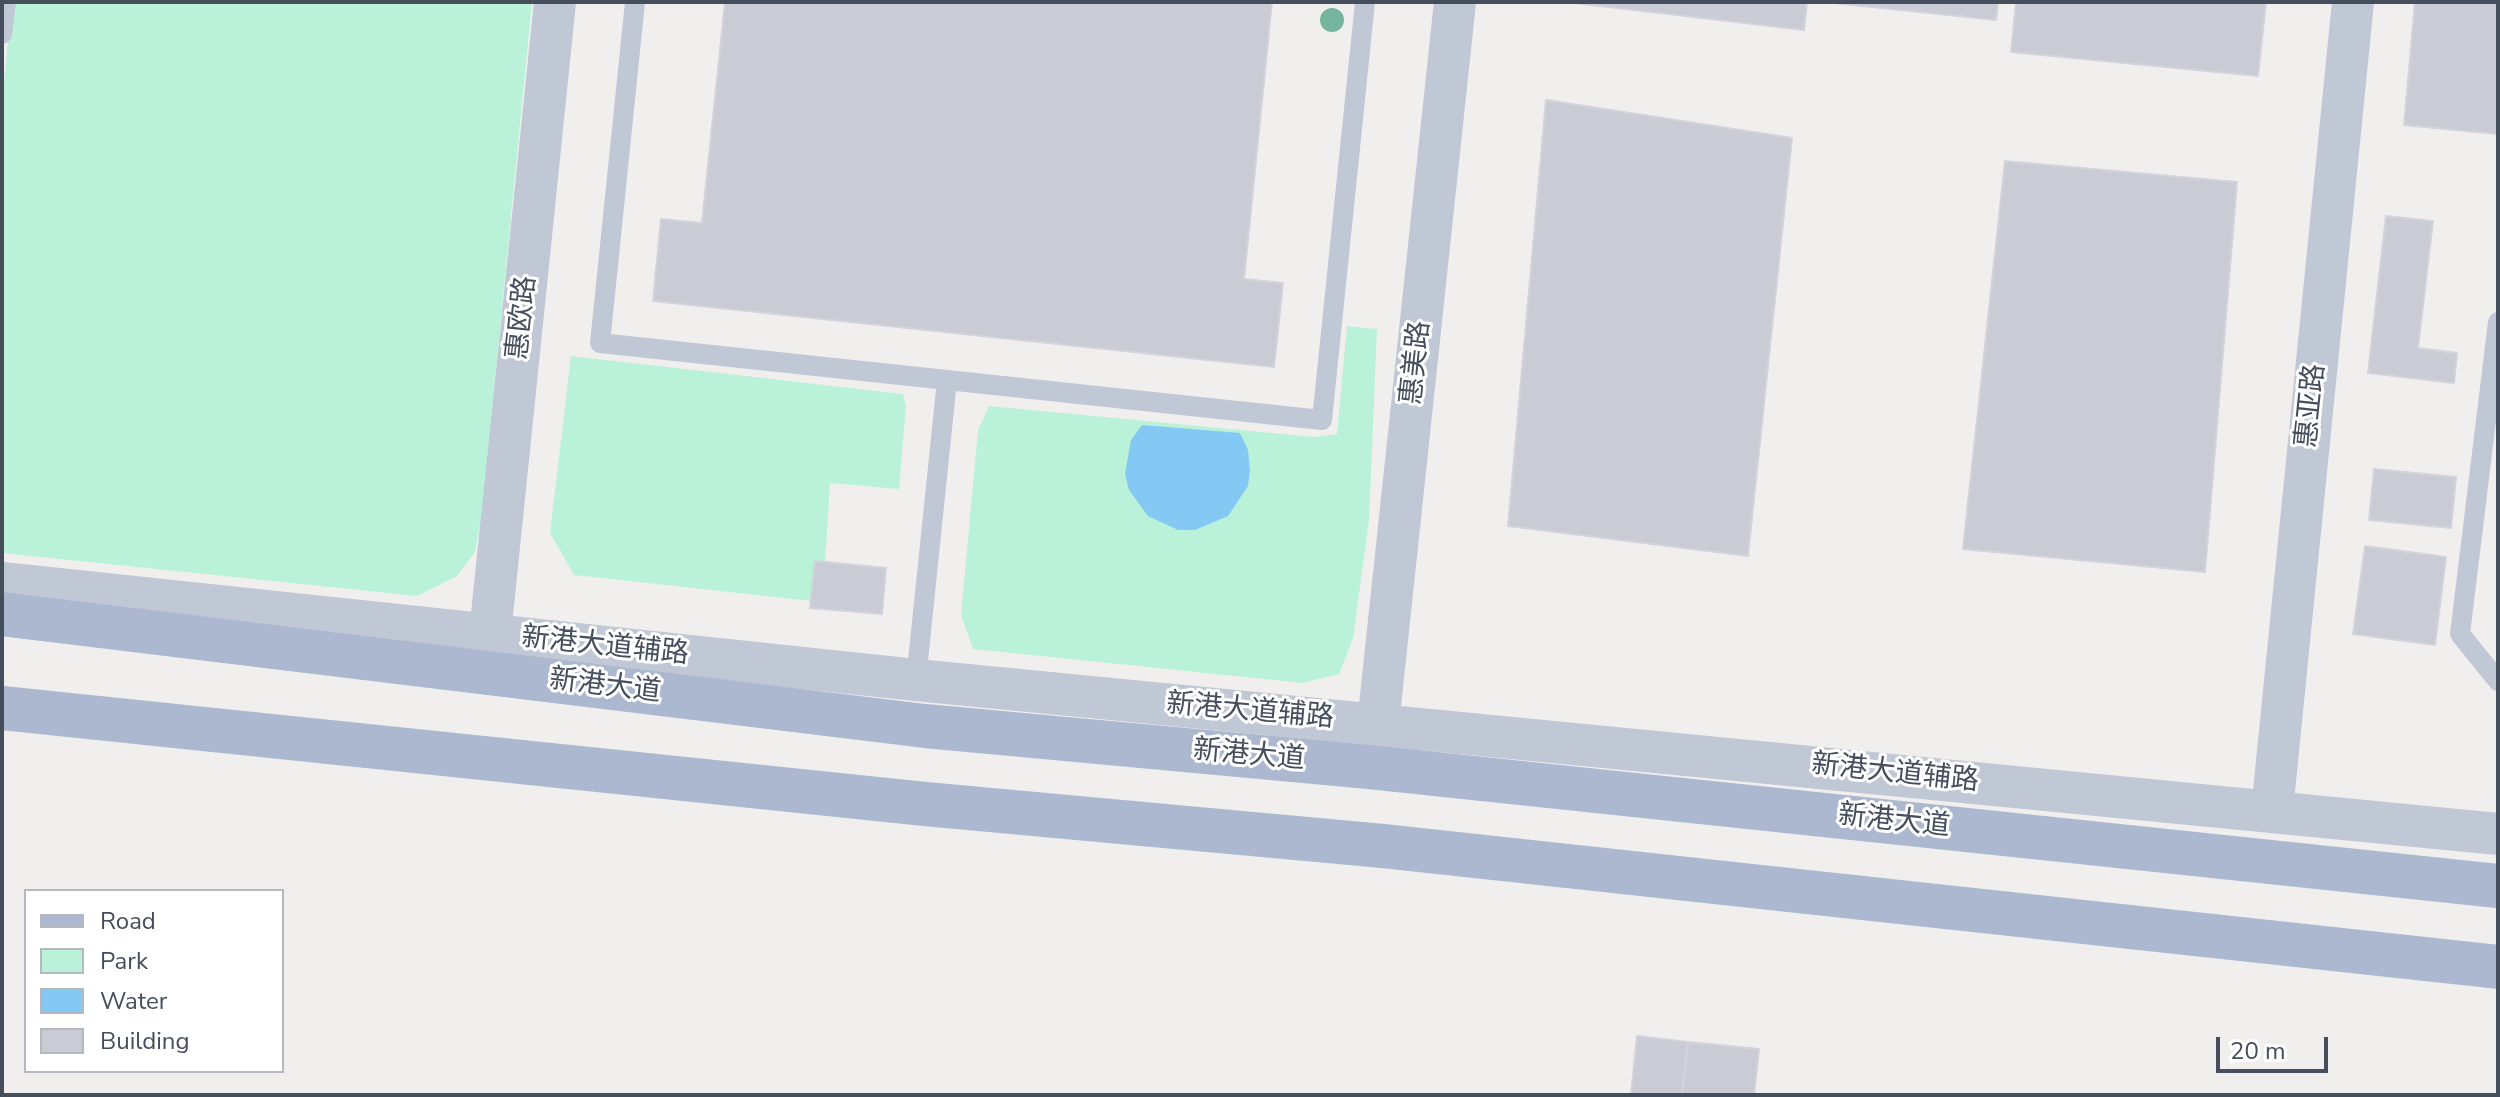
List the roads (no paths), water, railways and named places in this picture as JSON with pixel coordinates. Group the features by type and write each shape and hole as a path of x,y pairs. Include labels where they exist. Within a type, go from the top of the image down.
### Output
{"main road":[{"name":"新港大道","path":"2,614 925,726 1369,767 2498,886"},
{"path":"2,708 925,804 1383,846 2498,967"}],"street":[{"name":"惠欧路","path":"490,634 555,2"},
{"name":"惠美路","path":"1378,724 1455,2"},
{"name":"惠亚路","path":"2272,811 2353,2"},
{"name":"新港大道辅路","path":"2,583 916,680 2498,834"}],"lane":[{"path":"2,34 6,2"},
{"path":"635,2 600,343 1322,420 1365,2"},
{"path":"2498,322 2460,634 2498,681"},
{"path":"916,680 947,380"}],"water":[{"path":"1142,425 1240,433 1248,450 1248,486 1228,516 1195,530 1178,530 1148,516 1129,490 1125,474 1131,440"}]}
